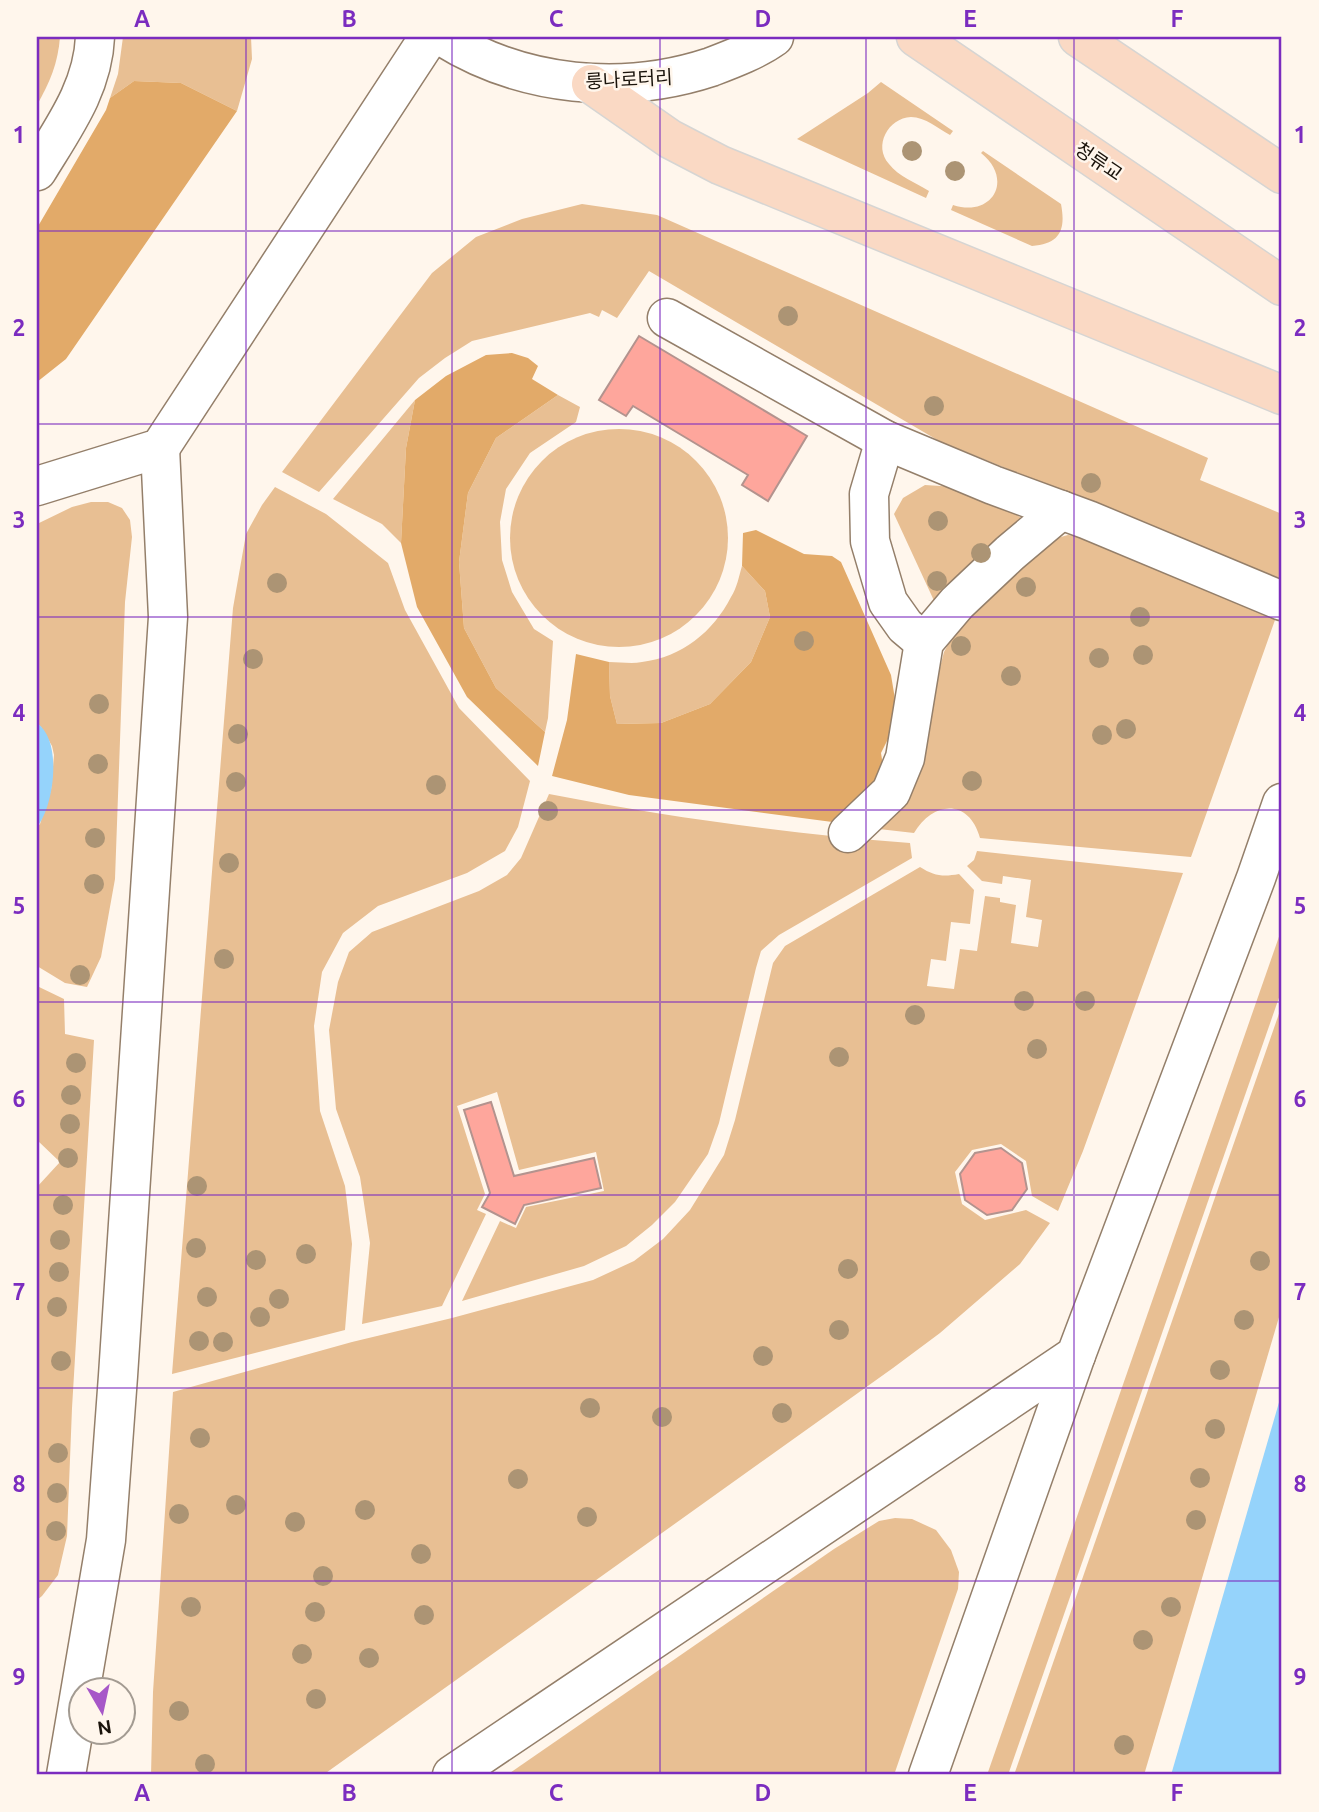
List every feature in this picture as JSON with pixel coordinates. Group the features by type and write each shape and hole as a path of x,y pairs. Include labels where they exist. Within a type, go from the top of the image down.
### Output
{"main road":[{"name":"청류교","path":"916,37 1282,286"},
{"path":"1078,37 1282,174"},
{"path":"591,84 670,139 720,165 1282,395"}],"street":[{"path":"37,170 75,108 88,79 95,37"},
{"path":"66,1775 106,1540 116,1404 167,617 160,448 429,37"},
{"name":"룽나로터리","path":"443,37 496,64 542,78 591,84 641,82 684,76 727,61 774,37"},
{"path":"667,318 885,440 993,485 1088,520 1282,601"},
{"path":"885,440 869,494 870,541 888,602 905,625 924,642"},
{"path":"37,486 160,448"},
{"path":"848,833 891,792 905,758 924,642 957,603 1061,510"},
{"path":"928,1775 1076,1355 1282,803"},
{"path":"452,1775 1076,1355"}],"shaded area":[{"path":"37,37 60,37 53,72 37,105"},
{"path":"123,37 251,37 252,59 237,111 181,83 134,81 110,98 118,74"},
{"path":"134,81 181,83 237,111 66,359 37,382 37,228 106,110 110,98"},
{"path":"881,82 953,131 950,135 927,121 911,117 896,122 885,134 882,149 884,157 897,172 929,191 926,198 797,139"},
{"path":"983,151 1061,204 1063,221 1055,239 1032,246 951,210 953,205 967,208 979,206 994,194 996,174 991,163 981,153"},
{"path":"582,204 657,215 1208,458 1200,480 1282,514 1281,579 939,441 649,271 617,318 602,310 599,317 590,313 472,341 445,358 419,378 319,492 282,472 432,273 476,237 522,219"},
{"path":"512,353 528,358 538,366 532,379 558,395 496,438 468,493 459,562 464,628 496,688 545,732 538,766 467,697 417,607 401,543 406,448 415,400 446,376 486,355"},
{"path":"558,395 580,407 576,422 530,453 506,489 500,522 502,560 512,592 534,629 553,641 545,732 496,688 464,628 459,562 468,493 496,438"},
{"path":"415,400 406,448 401,543 382,524 333,499"},
{"path":"619,429 661,438 696,461 719,496 728,538 719,580 696,615 661,638 619,647 577,638 542,615 519,580 510,538 519,496 542,461 577,438"},
{"path":"925,485 956,487 1010,510 1021,518 998,550 936,605 894,514 903,498"},
{"path":"275,487 326,514 388,563 405,610 459,708 530,781 518,827 505,851 467,873 378,906 343,933 322,972 314,1026 320,1111 345,1186 352,1244 345,1330 172,1374 233,608 246,534"},
{"path":"91,502 108,502 122,508 130,520 132,537 125,602 115,879 101,957 87,987 65,983 37,966 37,827 51,790 54,755 52,746 37,723 37,524 72,507"},
{"path":"756,530 804,554 832,556 841,562 891,675 895,699 894,727 881,753 885,778 840,823 629,795 552,776 567,720 576,654 609,662 610,696 617,724 661,723 710,704 751,662 770,617 765,591 742,566 743,533"},
{"path":"1068,535 1090,538 1269,613 1275,620 1191,857 980,838 968,816 950,808 931,815 914,833 870,828 923,734 944,652 964,615 1050,540"},
{"path":"742,566 765,591 770,617 751,662 710,704 661,723 617,724 610,696 609,662 634,663 657,659 695,641 724,610 735,590"},
{"path":"549,794 729,824 910,843 912,858 779,935 761,951 719,1123 708,1154 675,1202 652,1225 626,1246 584,1266 462,1301 500,1221 516,1228 526,1207 604,1191 596,1152 519,1170 497,1092 457,1106 485,1194 477,1210 486,1214 442,1306 362,1324 370,1243 360,1177 336,1109 329,1030 338,982 349,952 372,932 479,891 507,875 521,858"},
{"path":"977,851 1183,873 1083,1151 1058,1211 1032,1196 1026,1161 1001,1144 972,1150 955,1172 962,1204 985,1220 1026,1210 1050,1223 1020,1264 940,1333 893,1368 323,1775 151,1775 153,1692 173,1392 352,1342 593,1280 634,1261 663,1239 690,1210 724,1155 773,963 785,946 920,867 939,875 959,874 974,890 970,924 951,922 946,961 931,959 927,986 954,989 960,949 977,951 985,896 1000,898 1000,902 1016,905 1011,943 1038,947 1042,920 1026,917 1031,880 1003,876 1002,884 982,881 967,866 974,860"},
{"path":"1282,928 1282,989 1008,1775 987,1775"},
{"path":"37,986 64,999 65,1034 94,1040 67,1536 58,1575 37,1600 37,1187 60,1162 37,1140"},
{"path":"1282,1005 1282,1307 1144,1775 1014,1775"},
{"path":"912,1519 936,1530 951,1550 959,1572 958,1589 894,1775 507,1775 834,1549 879,1521"}],"water":[{"path":"37,723 50,744 53,774 48,804 37,827"},
{"path":"1282,1392 1282,1775 1171,1775"}],"building":[{"path":"639,336 807,436 768,501 742,485 748,475 633,406 626,416 599,400"},
{"path":"491,1102 514,1176 594,1158 601,1188 524,1205 515,1224 482,1207 490,1193 464,1110"},
{"path":"1001,1148 1022,1163 1027,1189 1012,1210 987,1215 965,1200 960,1174 975,1153"}]}
